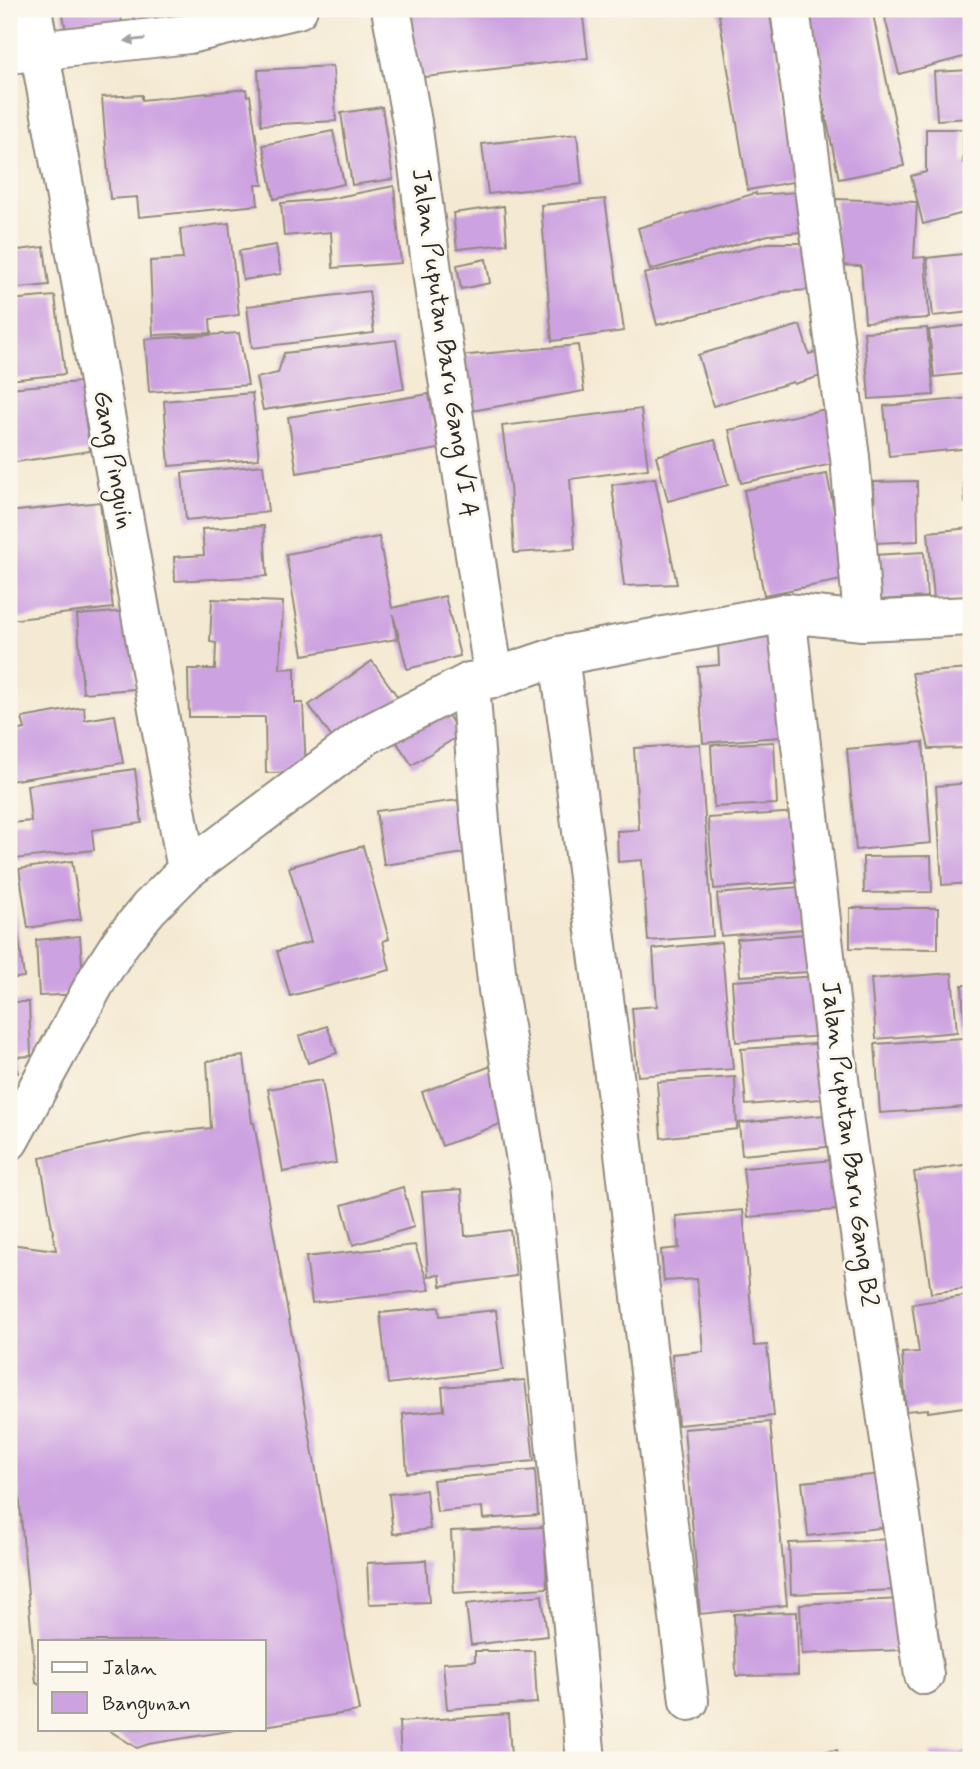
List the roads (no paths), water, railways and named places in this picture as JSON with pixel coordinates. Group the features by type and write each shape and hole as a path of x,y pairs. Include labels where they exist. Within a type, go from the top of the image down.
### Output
{"street":[{"name":"Gang Pinguin","path":"32,9 24,52 187,870"},
{"path":"24,52 188,22 298,9"},
{"name":"Jalan Puputan Baru Gang VI A","path":"391,9 412,122 482,680 480,822 498,990 530,1185 586,1760"},
{"path":"790,9 850,457 863,621"},
{"path":"9,1141 98,978 121,942 149,908 187,870 367,735 482,680 559,656 786,613 863,621 971,616"},
{"name":"Jalan Puputan Baru Gang B2","path":"786,613 844,1123 923,1675"},
{"path":"559,656 624,1150 689,1701"}]}
